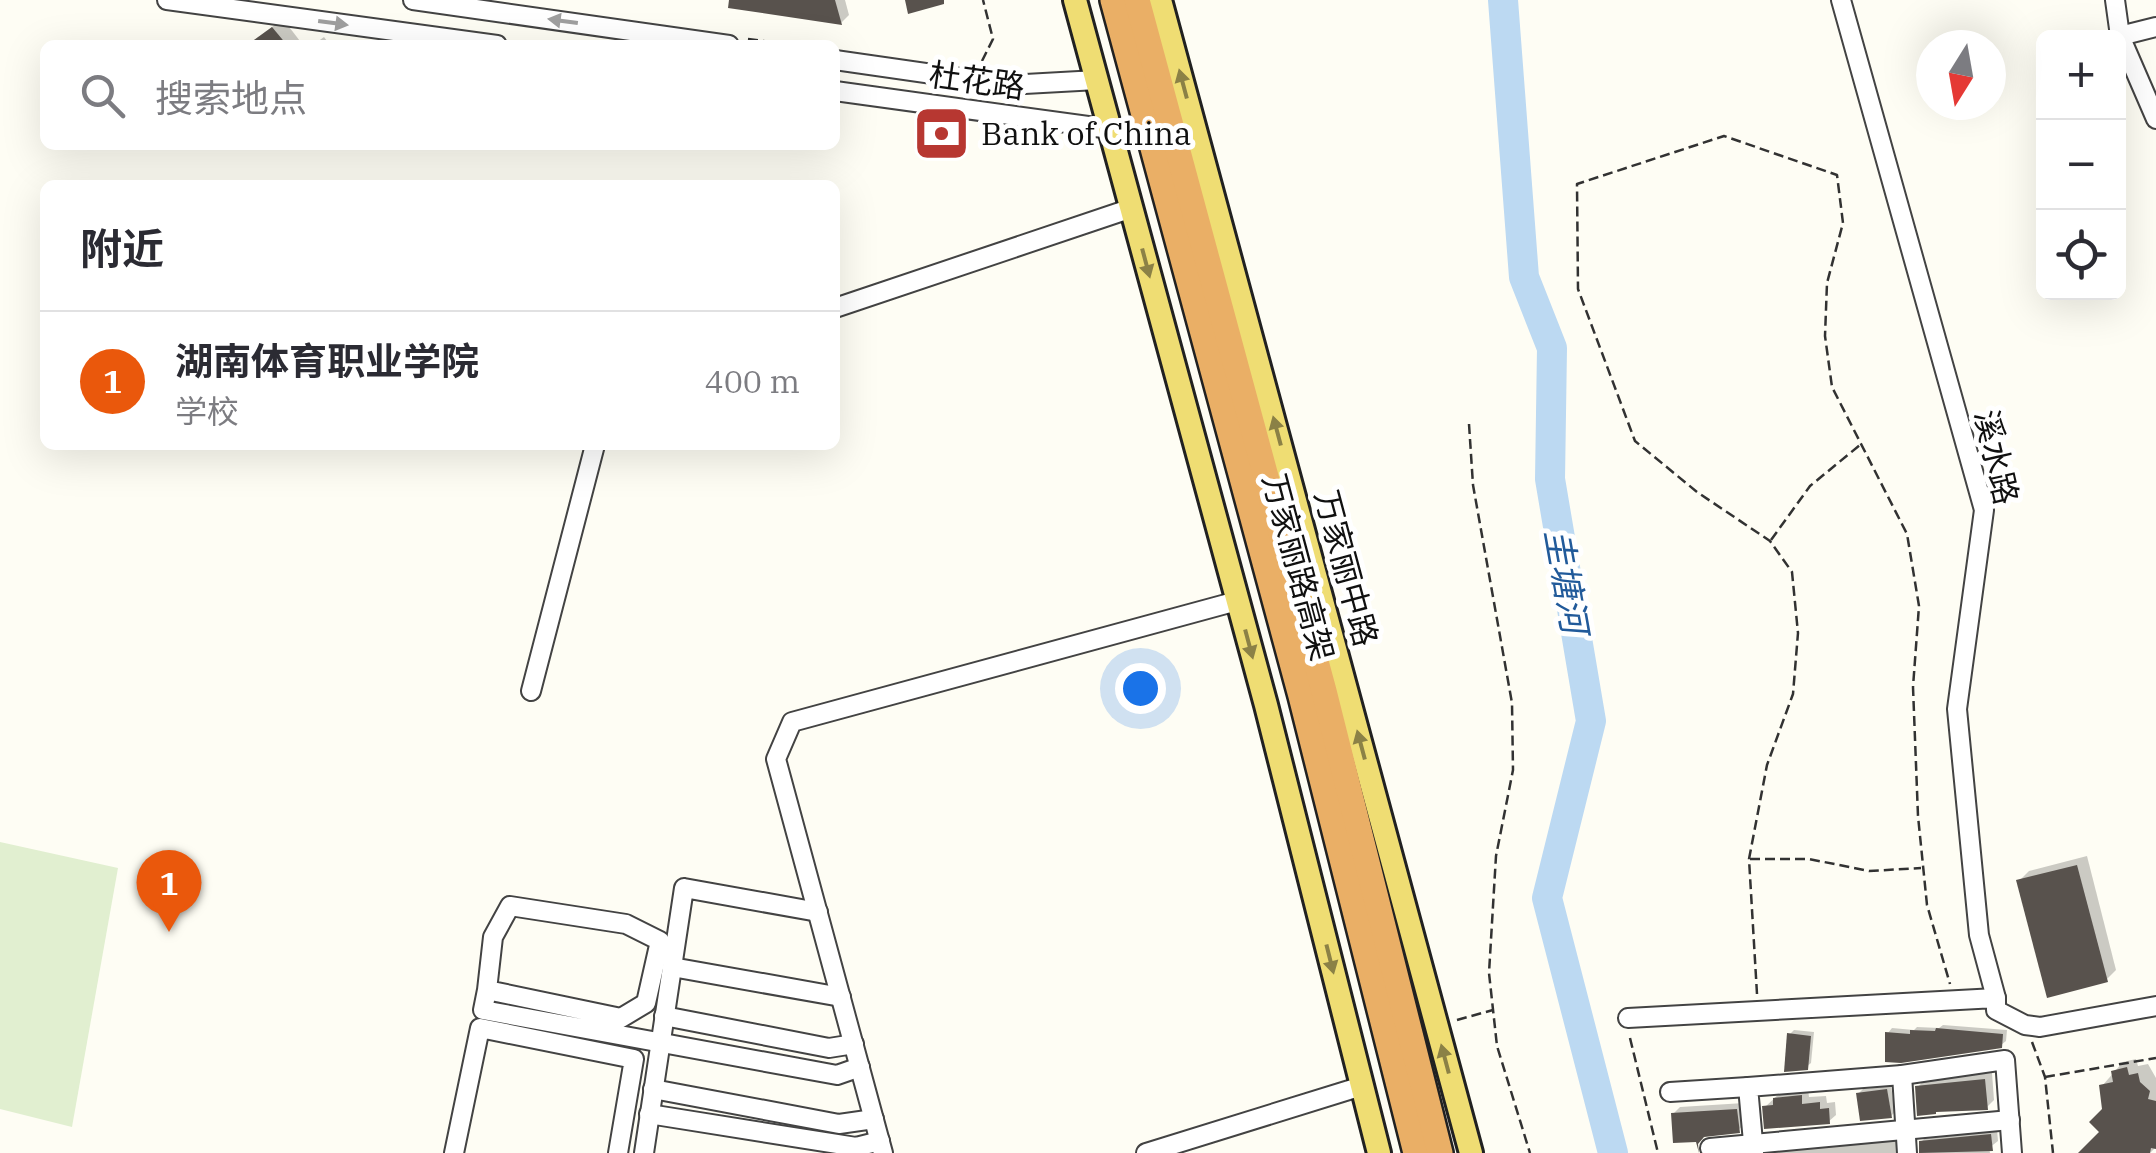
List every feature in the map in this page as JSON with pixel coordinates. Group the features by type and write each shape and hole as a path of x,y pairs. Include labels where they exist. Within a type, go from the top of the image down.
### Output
{"highway":[{"name":"万家丽路高架","path":"1113,0 1301,696 1416,1153"},
{"name":"万家丽路高架","path":"1137,0 1324,691 1440,1153"}],"main road":[{"path":"1076,0 1238,600 1379,1153"},
{"name":"万家丽中路","path":"1160,0 1470,1153"}],"street":[{"path":"167,0 460,40"},
{"path":"413,0 694,40"},
{"name":"溪水路","path":"1840,0 1984,510 1956,709 1979,935 1996,998"},
{"path":"2114,0 2119,30"},
{"path":"2126,34 2156,27"},
{"path":"2126,50 2156,120"},
{"name":"杜花路","path":"840,61 1010,85 1097,80"},
{"name":"杜花路","path":"840,92 1110,128"},
{"path":"840,306 1132,208"},
{"path":"530,691 594,450"},
{"path":"649,1114 882,1147 776,759 792,722 1238,600"},
{"path":"644,1153 684,888 818,912"},
{"path":"454,1153 482,1019 493,936 510,906 626,924 660,942 646,1003 621,1018 487,990"},
{"path":"672,966 841,996"},
{"path":"1628,1018 1996,998 1996,1010 2025,1025 2040,1027 2156,1006"},
{"path":"664,1016 829,1048 854,1044"},
{"path":"482,1019 660,1042 837,1075 860,1066"},
{"path":"482,1019 634,1059 618,1153"},
{"path":"1670,1092 1902,1075 2006,1060 2012,1153"},
{"path":"1902,1075 1907,1153"},
{"path":"1146,1153 1362,1086"},
{"path":"1748,1086 1753,1148"},
{"path":"653,1089 839,1124 874,1120"},
{"path":"1710,1148 1753,1148 2010,1120"}],"path":[{"path":"979,67 993,39 983,0"},
{"path":"1760,1011 1752,951 1749,859 1767,765 1793,694 1798,633 1792,572 1770,541 1696,492 1635,441 1578,290 1578,184 1724,136 1837,175 1842,223 1827,283 1825,336 1832,387 1907,534 1919,606 1913,687 1926,905 1954,1000"},
{"path":"1469,424 1472,485 1512,702 1513,770 1496,856 1489,973 1497,1046 1530,1153"},
{"path":"1770,541 1810,486 1860,445"},
{"path":"1749,859 1809,859 1868,872 1923,867"},
{"path":"1436,1026 1493,1010"},
{"path":"1628,1018 1658,1153"},
{"path":"2025,1025 2045,1077 2053,1153"},
{"path":"2045,1077 2156,1058"}],"green space":[{"path":"0,842 118,868 72,1127 0,1109"}],"building":[{"path":"729,0 835,0 842,25 728,8"},
{"path":"905,0 944,0 944,4 908,14"},
{"path":"272,27 283,40 254,40"},
{"path":"2077,865 2108,982 2047,998 2016,880"},
{"path":"1936,1028 2003,1034 2002,1048 1885,1062 1885,1032 1910,1034 1910,1030"},
{"path":"1787,1033 1811,1036 1808,1070 1784,1072"},
{"path":"2127,1067 2129,1075 2138,1073 2140,1082 2150,1091 2148,1099 2156,1101 2156,1149 2151,1148 2150,1153 2078,1153 2099,1132 2089,1122 2102,1109 2099,1085 2113,1082 2111,1071"},
{"path":"1985,1079 1988,1110 1917,1116 1915,1086"},
{"path":"1887,1089 1892,1118 1860,1121 1856,1093"},
{"path":"1802,1095 1802,1104 1820,1102 1820,1109 1829,1108 1830,1124 1764,1129 1762,1106 1773,1105 1773,1098"},
{"path":"1737,1109 1740,1133 1704,1137 1698,1144 1699,1153 1696,1142 1673,1143 1671,1113"},
{"path":"1991,1134 1993,1151 1919,1153 1919,1141"}],"waterway":[{"name":"圭塘河","path":"1503,0 1524,277 1552,348 1550,479 1591,721 1547,898 1613,1153"}],"place":[{"name":"Bank of China","path":"942,133"},
{"name":"湖南体育职业学院","path":"169,932"}]}
